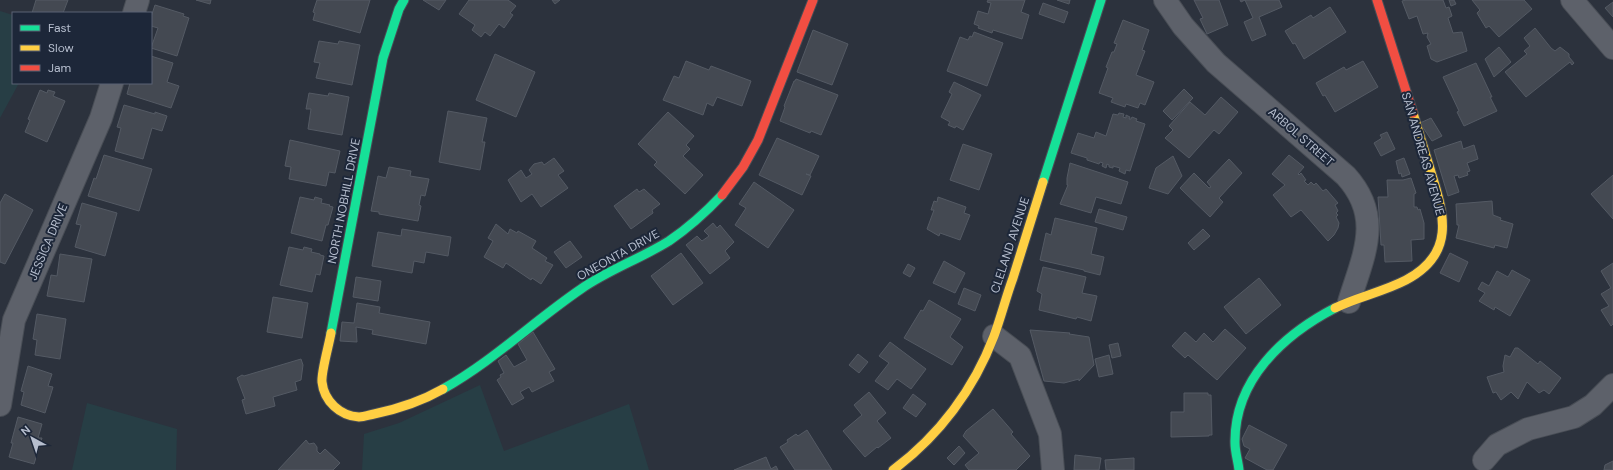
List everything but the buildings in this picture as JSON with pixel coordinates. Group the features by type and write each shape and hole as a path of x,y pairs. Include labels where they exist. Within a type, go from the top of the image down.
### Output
{"street":[{"path":"134,12 138,0"},
{"name":"NORTH NOBHILL DRIVE","path":"333,406 325,394 322,381 383,58 404,0"},
{"name":"ONEONTA DRIVE","path":"333,406 346,415 360,417 394,410 432,396 470,374 581,289 618,267 662,246 694,222 725,191 748,158 765,127 813,0"},
{"name":"CLELAND AVENUE","path":"893,470 929,438 956,406 976,375 994,336 1101,0"},
{"name":"ARBOL STREET","path":"1165,0 1183,26 1216,63 1346,176 1363,199 1368,218 1368,238 1349,302"},
{"name":"SAN ANDREAS AVENUE","path":"1239,470 1237,462 1236,434 1240,409 1251,381 1266,358 1284,340 1307,323 1349,302 1411,278 1425,268 1437,252 1442,235 1443,219 1441,204 1377,0"},
{"path":"1572,0 1613,48"},
{"name":"JESSICA DRIVE","path":"0,405 7,324 101,118 112,84"},
{"path":"994,336 1020,356 1050,434 1053,470"},
{"path":"1484,460 1497,445 1528,429 1574,417 1593,405 1613,386"}],"shaded area":[{"path":"0,11 12,15 12,84 18,84 0,118"},
{"path":"480,385 504,451 629,404 649,470 362,470 364,434 399,423"},
{"path":"87,403 177,429 176,470 72,470"}],"traffic: fast":[{"path":"331,333 383,58 399,9 404,0"},
{"path":"1043,182 1101,0"},
{"path":"443,389 479,366 591,282 669,241 697,220 722,195"},
{"path":"1239,470 1235,446 1237,420 1243,399 1252,380 1265,362 1280,346 1297,332 1335,308"}],"traffic: slow":[{"path":"1335,308 1406,280 1422,270 1433,258 1439,246 1442,233 1440,204 1413,113"},
{"path":"893,470 910,457 940,427 965,393 986,356 997,329 1043,182"},
{"path":"331,333 322,378 323,389 334,406 345,414 361,417 383,412 418,401 443,389"}],"traffic: jam":[{"path":"722,195 743,167 758,140 813,0"},
{"path":"1377,0 1413,113"}]}
